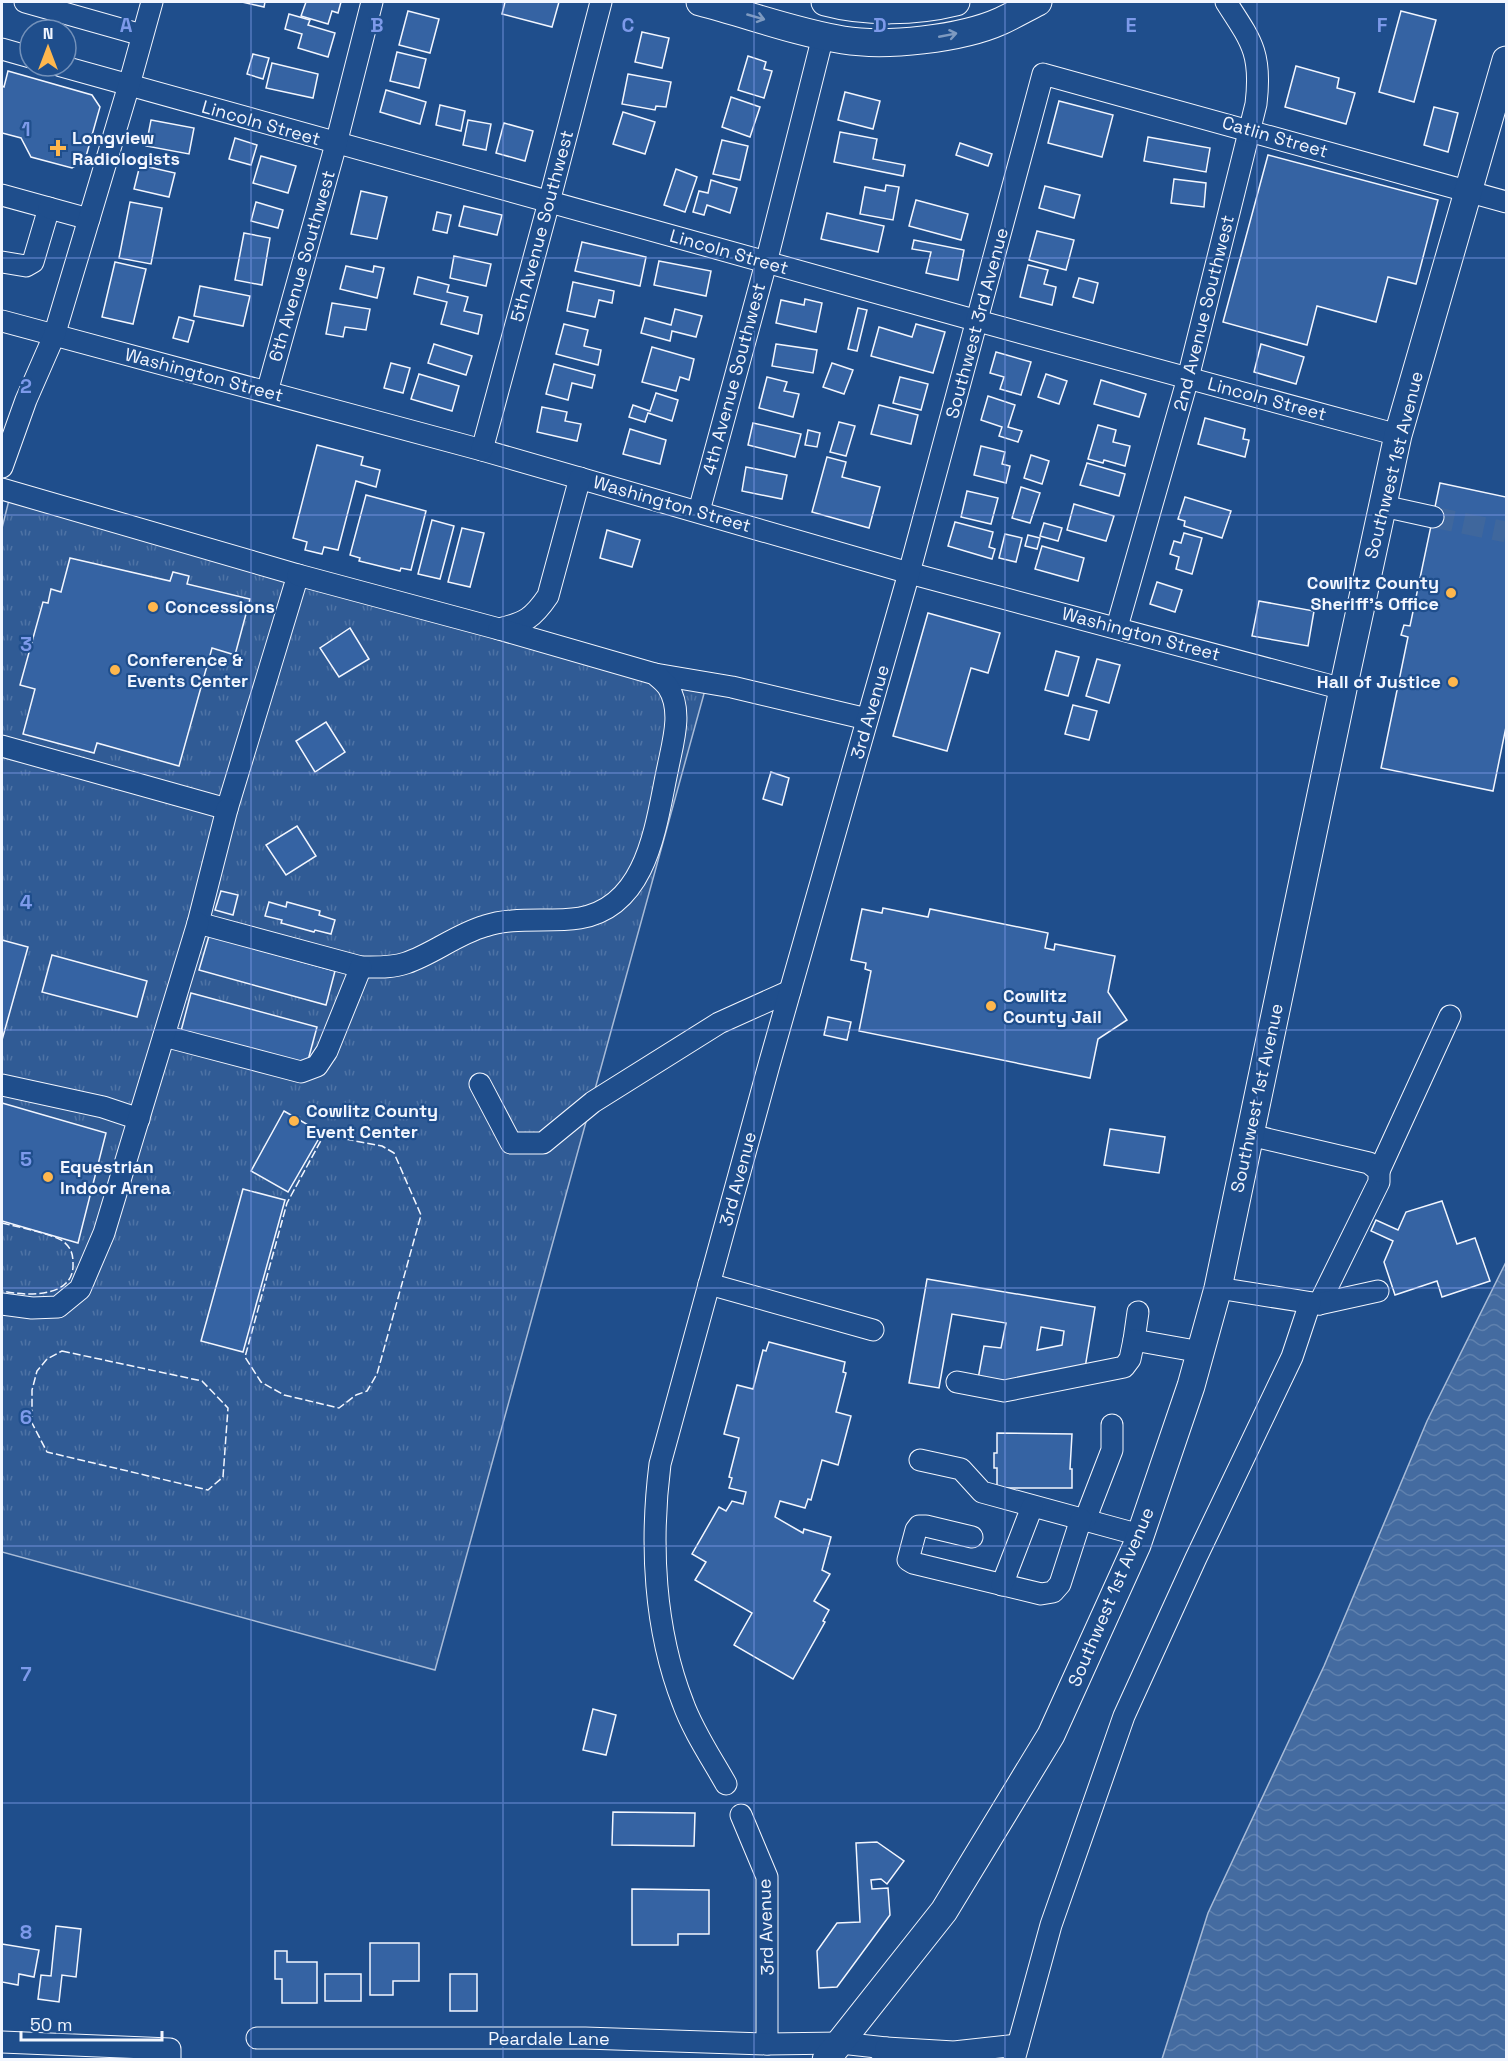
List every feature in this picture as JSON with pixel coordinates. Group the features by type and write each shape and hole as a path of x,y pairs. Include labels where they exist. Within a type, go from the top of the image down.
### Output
{"main road":[{"path":"700,2 846,41 900,42 924,40 981,28 1001,21 1038,2"},
{"path":"825,2 870,9 906,8 956,2"},
{"name":"Southwest 1st Avenue","path":"833,2051 944,1911 1051,1735 1140,1535 1191,1386 1218,1288 1398,435 1506,60"}],"street":[{"path":"25,2 142,35"},
{"path":"2,467 26,400 54,336 152,2"},
{"name":"6th Avenue Southwest","path":"267,392 336,144 372,2"},
{"name":"5th Avenue Southwest","path":"482,450 601,2"},
{"name":"2nd Avenue Southwest","path":"1117,627 1188,378 1256,104 1258,74 1255,51 1246,32 1226,2"},
{"name":"4th Avenue Southwest","path":"699,511 766,263 823,36"},
{"path":"2,49 18,54"},
{"name":"Lincoln Street","path":"78,71 766,263 1398,435"},
{"name":"Catlin Street","path":"1043,74 1506,202"},
{"name":"Southwest 3rd Avenue","path":"909,573 1043,74"},
{"path":"2,195 89,219"},
{"path":"2,262 26,266 33,262 49,208"},
{"name":"Washington Street","path":"2,321 482,450 909,573 1343,689"},
{"path":"499,629 521,624 538,612 549,596 580,478"},
{"path":"2,489 298,575 655,674 732,687 867,719"},
{"path":"1383,506 1433,517"},
{"name":"3rd Avenue","path":"726,1784 683,1705 665,1648 654,1546 654,1506 660,1464 790,991 909,573"},
{"path":"2,1304 32,1308 58,1307 80,1289 104,1233 198,923 227,809 298,575"},
{"path":"198,923 361,967 388,967 406,963 450,940 486,926 524,920 579,918 599,912 618,899 635,881 649,854 673,745 676,705 668,687 655,674"},
{"path":"2,746 227,809"},
{"path":"164,1036 301,1072 317,1066 327,1051 361,967"},
{"path":"480,1084 511,1143 543,1143 593,1102 719,1023 790,991"},
{"path":"1016,2052 1051,1925 1124,1716 1315,1304 1379,1182 1378,1171 1450,1016"},
{"path":"2,1085 103,1107 139,1119"},
{"path":"1250,1135 1369,1163 1378,1171"},
{"path":"709,1284 873,1330"},
{"path":"1218,1288 1315,1304 1378,1291"},
{"path":"957,1382 1004,1391 1124,1367 1130,1359 1138,1312"},
{"path":"1134,1340 1201,1352"},
{"path":"972,1537 919,1526 908,1560 1041,1594 1053,1592 1060,1584 1112,1450 1112,1425"},
{"path":"920,1460 961,1469 982,1492 1140,1535"},
{"path":"1002,1585 1032,1507"},
{"name":"3rd Avenue","path":"741,1815 767,1877 767,2044"},
{"name":"Peardale Lane","path":"257,2038 585,2038 767,2044 884,2054 1016,2052"},
{"path":"2,2043 170,2054"}],"green space":[{"name":"Cowlitz County Event Center","path":"9,500 705,690 435,1670 2,1552 2,528"}],"water":[{"path":"1506,1262 1506,2059 1162,2059 1208,1913 1324,1666 1427,1421"}],"building":[{"path":"242,2 265,2 264,7"},
{"path":"306,2 341,2 338,13 332,11 328,24 301,16"},
{"path":"505,2 559,2 552,27 502,14"},
{"path":"408,11 439,19 430,53 399,45"},
{"path":"1401,11 1436,20 1414,102 1379,92"},
{"path":"289,14 310,20 308,25 335,33 328,57 298,48 302,34 285,29"},
{"path":"642,32 669,38 662,68 635,62"},
{"path":"397,52 426,59 419,88 390,81"},
{"path":"253,54 269,58 263,79 247,74"},
{"path":"748,56 766,62 764,69 772,71 764,98 738,90"},
{"path":"272,63 318,74 313,98 266,88"},
{"path":"1296,66 1339,78 1337,88 1355,93 1346,124 1285,107"},
{"path":"8,71 18,74 18,78 32,78 92,95 100,107 85,160 72,168 31,157 21,138 2,133 2,86 4,87"},
{"path":"628,74 671,82 666,107 656,106 655,110 622,104"},
{"path":"386,90 426,102 420,124 380,112"},
{"path":"845,92 880,101 873,129 838,120"},
{"path":"731,97 760,107 750,137 722,127"},
{"path":"1059,101 1113,115 1102,157 1048,143"},
{"path":"440,105 465,111 461,131 436,125"},
{"path":"1434,107 1458,113 1448,152 1424,145"},
{"path":"623,112 655,122 645,154 613,144"},
{"path":"151,120 194,128 189,154 146,146"},
{"path":"468,120 491,124 486,150 463,145"},
{"path":"504,123 533,131 525,161 496,153"},
{"path":"840,132 877,139 873,159 905,165 903,176 834,162"},
{"path":"1148,137 1210,148 1206,172 1144,161"},
{"path":"235,138 257,145 251,165 229,159"},
{"path":"722,140 748,146 740,180 713,174"},
{"path":"960,143 992,154 988,166 956,155"},
{"path":"1268,155 1438,200 1416,284 1388,277 1376,322 1317,306 1307,345 1223,322"},
{"path":"261,156 296,166 288,193 253,183"},
{"path":"140,165 175,173 169,197 134,189"},
{"path":"676,169 697,177 685,212 664,205"},
{"path":"1174,179 1206,183 1204,207 1171,203"},
{"path":"711,180 737,188 730,213 707,205 704,215 693,212 699,191 708,193"},
{"path":"886,185 899,187 893,220 860,214 865,187 885,191"},
{"path":"1045,186 1080,195 1074,218 1039,208"},
{"path":"361,191 387,197 377,239 351,234"},
{"path":"916,200 968,214 961,240 909,226"},
{"path":"130,202 162,208 151,264 119,258"},
{"path":"256,202 283,210 278,228 251,221"},
{"path":"464,206 502,215 497,235 459,226"},
{"path":"437,212 451,215 447,233 433,230"},
{"path":"827,213 884,226 878,252 821,239"},
{"path":"1037,231 1074,240 1066,270 1029,260"},
{"path":"244,233 270,238 262,285 235,280"},
{"path":"914,240 964,250 958,280 926,273 931,252 912,249"},
{"path":"582,242 646,257 640,286 575,271"},
{"path":"454,256 491,264 486,286 450,278"},
{"path":"659,261 711,271 706,296 654,285"},
{"path":"115,262 146,269 133,324 102,317"},
{"path":"1028,265 1048,270 1044,284 1056,287 1052,305 1020,297"},
{"path":"346,266 373,272 374,266 384,268 377,298 340,289"},
{"path":"418,277 449,285 447,292 468,297 464,311 482,315 478,334 441,324 447,302 414,294"},
{"path":"1079,278 1098,283 1093,303 1073,297"},
{"path":"573,282 614,291 612,303 599,300 595,317 567,311"},
{"path":"200,286 250,296 243,326 194,316"},
{"path":"805,299 822,303 816,332 776,323 781,300 804,305"},
{"path":"332,303 370,309 366,330 345,327 343,337 326,334"},
{"path":"858,308 867,310 857,351 848,349"},
{"path":"675,309 702,316 696,337 672,331 670,341 641,333 645,318 671,325"},
{"path":"179,317 194,321 188,342 173,338"},
{"path":"564,324 588,330 584,346 601,350 598,365 556,354"},
{"path":"916,324 945,332 933,373 871,356 879,327 912,337"},
{"path":"434,344 472,356 466,375 428,363"},
{"path":"776,344 817,350 813,373 772,366"},
{"path":"1261,344 1304,357 1296,384 1254,372"},
{"path":"652,347 694,359 689,380 680,377 676,391 642,382"},
{"path":"996,352 1031,362 1021,395 1000,389 1004,377 990,373"},
{"path":"391,363 410,368 403,393 384,388"},
{"path":"832,363 853,370 844,394 823,387"},
{"path":"554,364 595,375 592,388 572,383 568,400 546,394"},
{"path":"419,374 459,386 452,411 411,399"},
{"path":"1046,374 1067,381 1059,404 1038,397"},
{"path":"767,377 787,382 784,391 799,394 793,417 759,408"},
{"path":"900,377 928,384 921,410 893,403"},
{"path":"1101,380 1146,394 1139,417 1094,404"},
{"path":"656,393 678,400 672,421 648,413 645,422 629,417 633,405 650,411"},
{"path":"988,396 1015,405 1008,427 1022,431 1018,442 999,436 1002,427 981,420"},
{"path":"879,405 918,415 911,444 871,434"},
{"path":"542,407 567,412 565,421 581,424 577,441 537,432"},
{"path":"1205,418 1245,429 1243,439 1249,440 1245,457 1198,444"},
{"path":"839,422 855,426 846,456 830,452"},
{"path":"753,423 801,434 795,457 748,445"},
{"path":"1098,425 1116,430 1113,442 1130,446 1125,466 1104,460 1103,463 1088,459"},
{"path":"630,429 666,440 660,464 623,454"},
{"path":"808,430 820,433 817,447 805,445"},
{"path":"317,445 363,457 361,465 380,470 376,487 356,481 338,550 324,547 322,554 305,550 307,542 293,538"},
{"path":"981,446 1005,452 1002,464 1010,466 1006,483 974,475"},
{"path":"1031,455 1049,461 1042,484 1024,478"},
{"path":"827,457 846,462 842,477 880,487 869,528 812,512"},
{"path":"1087,463 1125,474 1119,496 1080,485"},
{"path":"746,467 787,475 782,499 742,491"},
{"name":"Hall of Justice","path":"1440,483 1506,497 1506,727 1493,791 1381,768 1408,637 1401,635 1404,625 1410,626"},
{"path":"1021,487 1040,493 1030,523 1012,518"},
{"path":"967,491 998,498 991,524 961,517"},
{"path":"366,495 426,511 411,570 401,568 400,571 359,561 360,558 350,555"},
{"path":"1185,497 1231,511 1222,538 1184,526 1185,521 1178,519"},
{"path":"1074,504 1114,516 1106,541 1067,530"},
{"path":"432,520 454,526 440,579 418,574"},
{"path":"955,522 993,532 989,547 995,549 992,559 948,546"},
{"path":"1044,523 1062,528 1058,541 1040,536"},
{"path":"462,528 484,533 470,587 448,582"},
{"path":"607,530 640,540 632,567 600,558"},
{"path":"1184,533 1202,538 1192,574 1176,569 1179,557 1170,554 1174,541 1181,543"},
{"path":"1005,534 1022,538 1016,562 999,558"},
{"path":"1028,535 1040,538 1037,549 1025,546"},
{"path":"1042,546 1084,558 1078,581 1035,569"},
{"name":"Conference & Events Center","path":"70,558 170,581 173,572 189,576 187,584 250,599 235,655 212,648 179,766 97,743 94,753 23,734 35,689 20,685 43,602 48,603 51,589 61,592"},
{"path":"1157,582 1182,590 1175,612 1150,604"},
{"path":"1259,601 1314,611 1308,646 1252,636"},
{"path":"928,613 1000,633 988,673 971,668 947,751 893,736"},
{"path":"350,628 369,659 339,677 320,648"},
{"path":"1056,651 1079,657 1068,696 1045,690"},
{"path":"1097,659 1120,665 1109,703 1086,696"},
{"path":"1073,705 1097,711 1089,740 1065,734"},
{"path":"326,722 345,752 315,772 296,741"},
{"path":"771,772 789,778 782,805 763,799"},
{"path":"297,826 316,856 286,875 266,845"},
{"path":"221,891 238,895 233,915 215,910"},
{"path":"269,902 286,907 287,902 320,911 319,915 335,920 331,934 281,923 282,920 265,916"},
{"name":"Cowlitz County Jail","path":"883,908 928,917 930,909 1048,933 1045,948 1054,950 1055,944 1115,956 1108,992 1127,1020 1098,1039 1090,1078 859,1031 871,971 865,969 866,963 851,960 862,909 882,913"},
{"path":"209,936 335,971 326,1005 199,970"},
{"path":"2,940 28,947 2,1040"},
{"path":"52,955 147,981 137,1017 42,992"},
{"path":"191,993 317,1027 307,1064 181,1031"},
{"path":"828,1017 851,1022 847,1040 824,1035"},
{"name":"Equestrian Indoor Arena","path":"2,1103 106,1133 78,1243 2,1221"},
{"path":"284,1111 322,1133 288,1192 251,1171"},
{"path":"1110,1129 1165,1137 1159,1173 1104,1165"},
{"path":"243,1189 285,1200 243,1352 201,1341"},
{"path":"1442,1201 1457,1244 1475,1238 1490,1281 1442,1297 1437,1281 1395,1295 1384,1262 1393,1241 1371,1231 1376,1220 1398,1230 1406,1212"},
{"path":"927,1279 1095,1307 1085,1368 1008,1384 978,1379 984,1346 1001,1348 1006,1323 952,1314 939,1388 909,1383","holes":["1041,1327 1064,1331 1062,1345 1037,1350"]},
{"path":"769,1342 845,1362 843,1372 846,1373 836,1412 851,1416 838,1465 822,1460 811,1500 808,1499 805,1508 780,1501 775,1517 803,1533 804,1529 831,1537 822,1570 830,1574 814,1601 829,1610 823,1621 825,1622 793,1679 734,1645 752,1613 695,1580 706,1562 692,1554 719,1507 726,1511 732,1501 743,1504 746,1492 729,1488 732,1478 729,1477 739,1438 724,1434 737,1385 753,1389 763,1350 766,1351"},
{"path":"997,1433 1072,1434 1070,1469 1072,1469 1072,1488 997,1488 994,1453 997,1453"},
{"path":"593,1709 616,1715 606,1755 583,1750"},
{"path":"613,1812 695,1813 694,1846 612,1845"},
{"path":"877,1842 904,1861 887,1884 881,1879 871,1880 872,1889 888,1888 890,1915 837,1987 819,1988 817,1951 837,1923 860,1922 856,1843"},
{"path":"632,1889 709,1890 709,1934 678,1934 678,1945 632,1945"},
{"path":"56,1926 81,1929 76,1977 62,1975 59,2002 38,1999 41,1975 51,1976"},
{"path":"370,1943 419,1943 419,1981 393,1981 393,1995 370,1995"},
{"path":"2,1944 39,1950 34,1977 19,1974 18,1985 2,1982"},
{"path":"275,1951 287,1951 287,1962 317,1962 317,2003 282,2003 282,1979 275,1979"},
{"path":"325,1974 361,1974 361,2001 325,2001"},
{"path":"450,1974 477,1974 477,2011 450,2011"}],"tunnel":[{"path":"1433,517 1506,532"}],"fence":[{"path":"324,1135 382,1146 394,1153 421,1215 377,1374 367,1391 356,1395 339,1408 284,1395 261,1382 245,1357 287,1203 324,1135"},
{"path":"2,1223 60,1239 70,1249 73,1263 71,1275 66,1283 57,1289 35,1294 2,1291"},
{"path":"62,1351 202,1381 228,1408 223,1477 208,1490 47,1452 32,1423 32,1390 37,1371 47,1359 62,1351"}],"place":[{"name":"Longview Radiologists","path":"58,148"},
{"name":"Cowlitz County Sheriff’s Office","path":"1451,593"},
{"name":"Concessions","path":"153,607"},
{"name":"Conference & Events Center","path":"115,670"},
{"name":"Hall of Justice","path":"1453,682"},
{"name":"Cowlitz County Jail","path":"991,1006"},
{"name":"Cowlitz County Event Center","path":"294,1121"},
{"name":"Equestrian Indoor Arena","path":"48,1177"}]}
